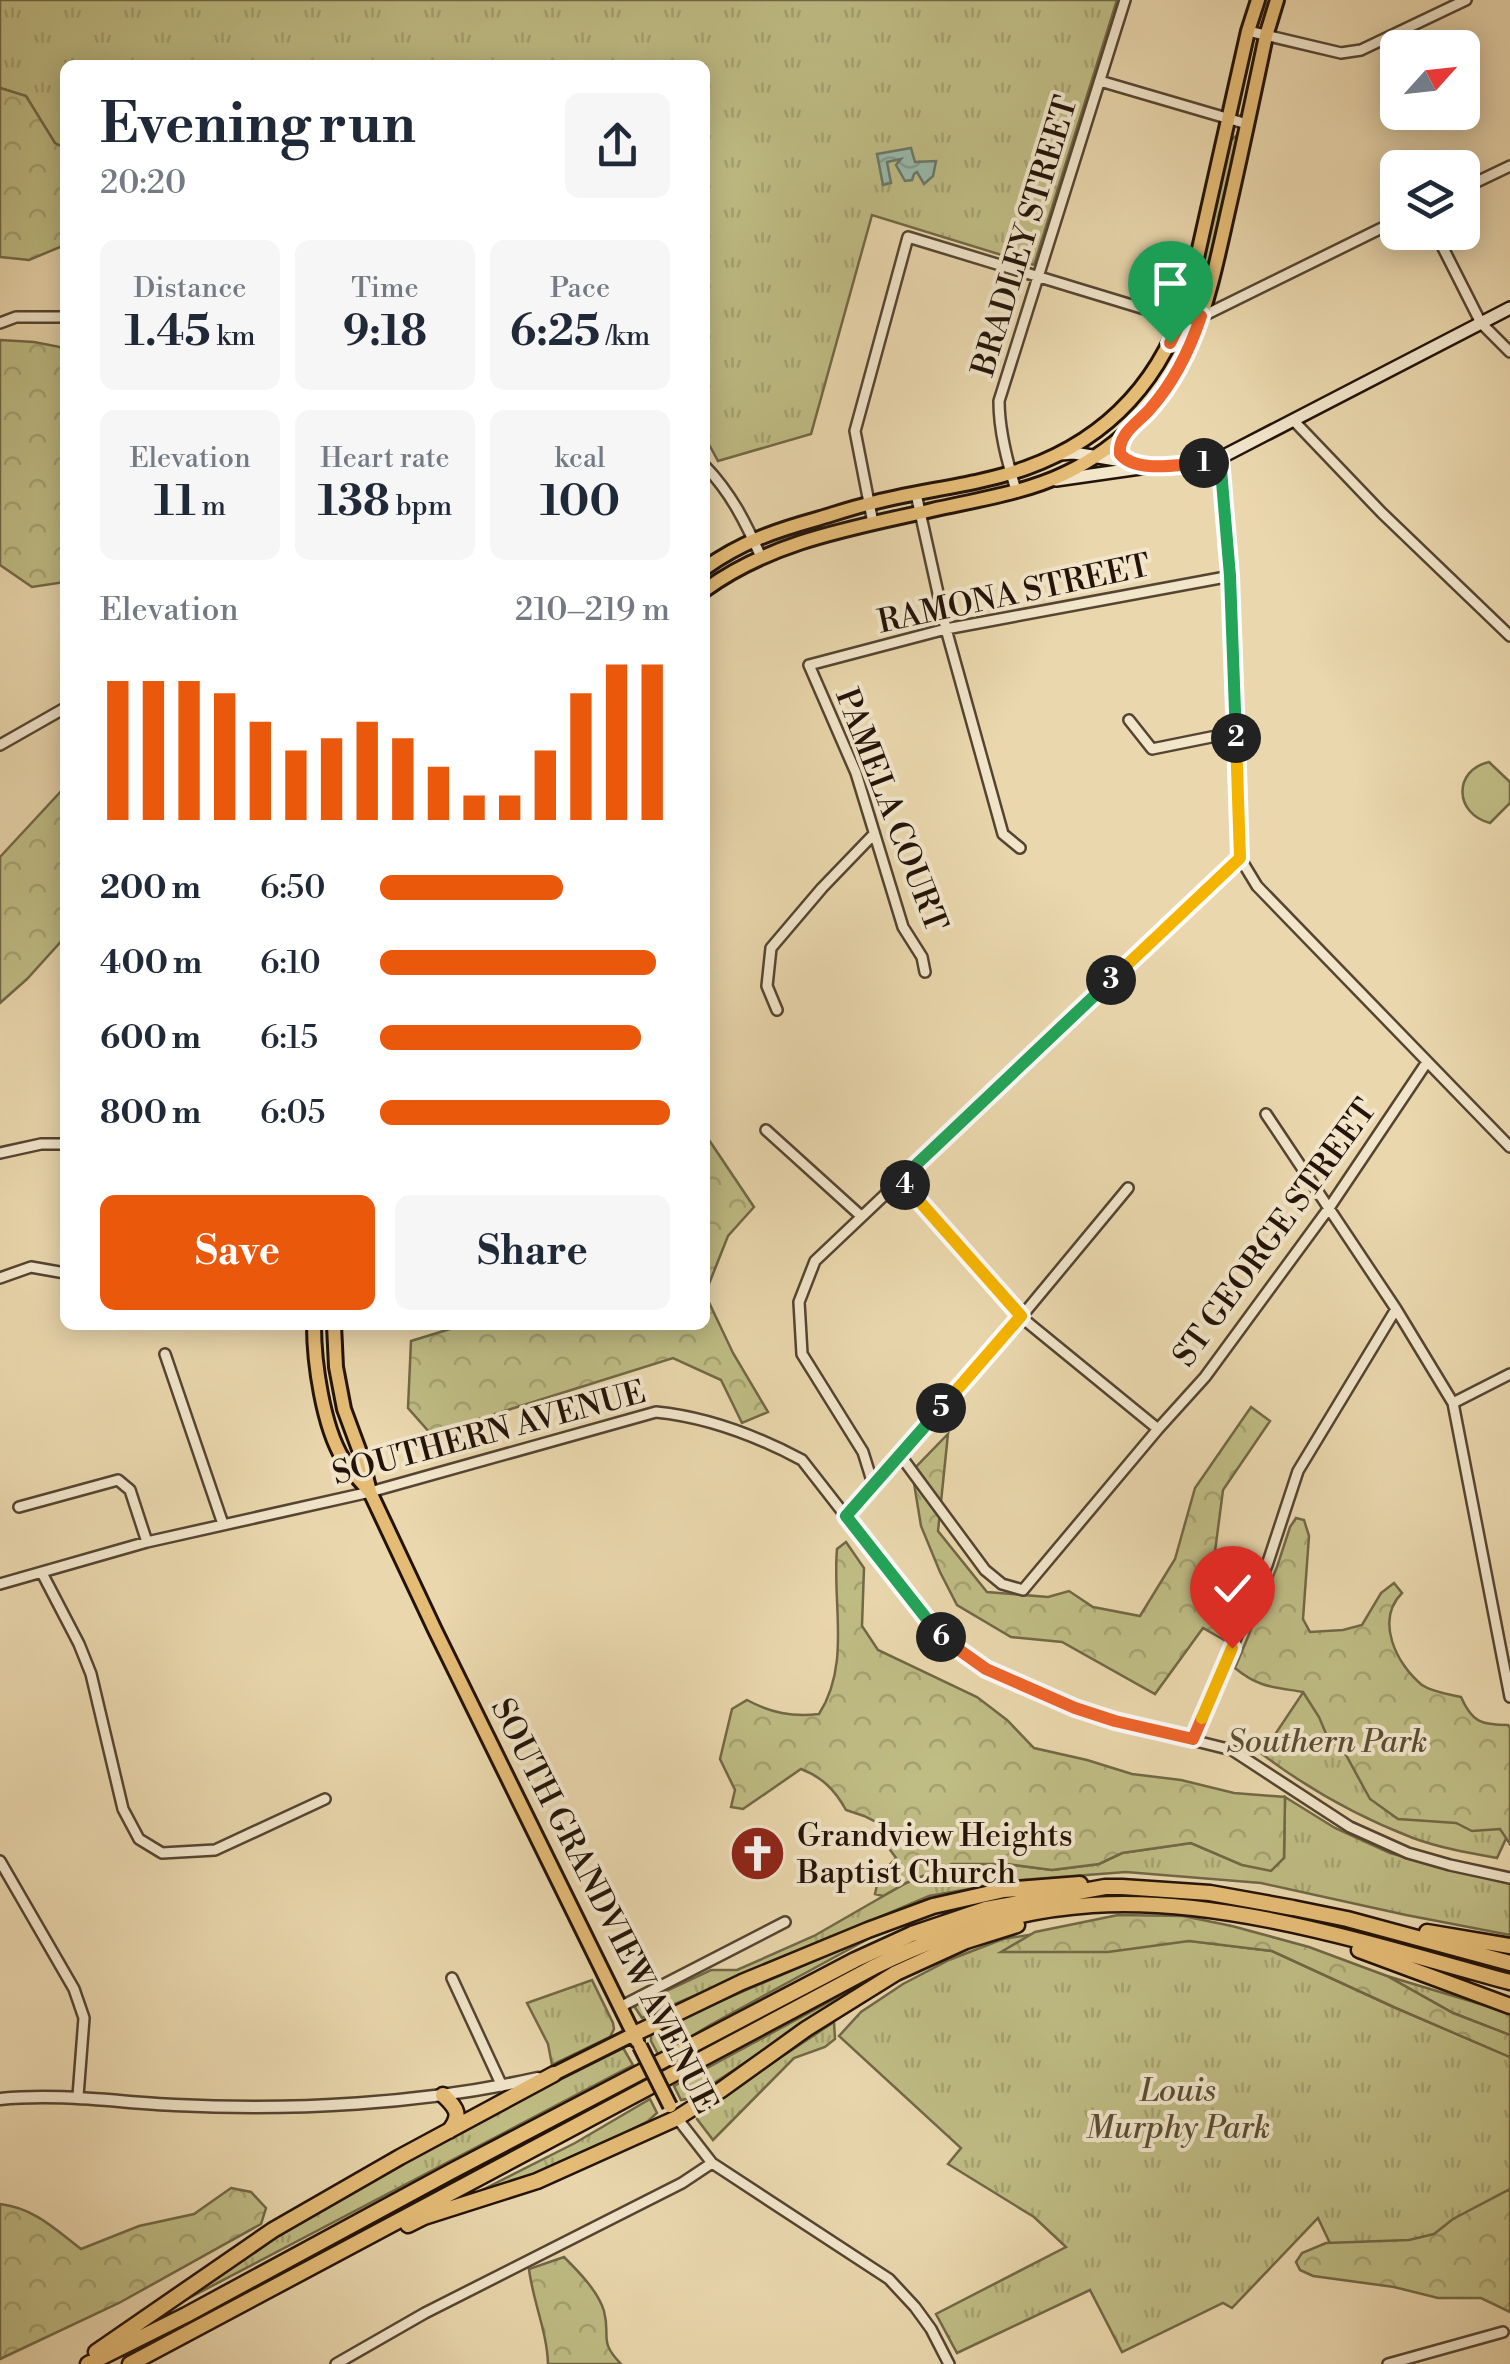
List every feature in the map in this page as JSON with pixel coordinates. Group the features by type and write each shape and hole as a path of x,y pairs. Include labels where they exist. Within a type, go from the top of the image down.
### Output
{"highway":[{"path":"637,2040 742,1982 933,1906 1004,1890 1096,1883 1104,1887"},
{"path":"88,2364 186,2316 466,2164 892,1942 986,1909 1104,1887 1134,1887 1210,1893 1510,1946"},
{"path":"352,2244 368,2246 424,2217 537,2181 721,2090 806,2029 909,1966 982,1935 1091,1905"},
{"path":"130,2364 906,1952 994,1921 1091,1905 1187,1907 1302,1928 1510,1982"},
{"path":"1347,1919 1510,1963"},
{"path":"1302,1928 1510,2006"},
{"path":"79,2364 274,2230 554,2074"},
{"path":"443,2095 453,2104 457,2115 449,2130"}],"main road":[{"path":"710,565 778,529 869,503 1011,473 1055,455 1097,431 1131,401 1161,361 1182,320 1258,0"},
{"path":"710,587 760,557 792,545 1062,475 1122,437 1152,407 1192,342 1201,316 1277,0"},
{"path":"1038,484 1220,458 1510,308"},
{"path":"1122,437 1120,454 1128,462"},
{"path":"1055,455 1066,453 1154,466"},
{"name":"SOUTH GRANDVIEW AVENUE","path":"314,1330 318,1375 336,1443 344,1461 370,1492"},
{"name":"SOUTH GRANDVIEW AVENUE","path":"334,1330 344,1409 370,1492 673,2112"},
{"path":"554,2074 637,2040"}],"street":[{"name":"BRADLEY STREET","path":"1016,490 999,403 1125,0"},
{"path":"1248,30 1341,53 1362,50 1466,0"},
{"path":"1100,81 1247,124"},
{"path":"1480,180 1510,166"},
{"path":"873,523 855,431 908,236 1182,320 1201,316 1380,229"},
{"path":"1444,250 1481,323 1510,352"},
{"path":"0,323 16,317 60,317"},
{"path":"1294,421 1382,513 1508,632"},
{"path":"1220,458 1230,576 1240,858 1257,886 1510,1146"},
{"path":"710,471 740,510 760,557"},
{"path":"916,494 946,629 1002,834 1020,848"},
{"name":"RAMONA STREET","path":"809,665 946,629 1230,576"},
{"name":"PAMELA COURT","path":"809,665 856,773 903,927 922,956 925,972"},
{"path":"2,740 60,711"},
{"path":"1129,720 1152,749 1236,732"},
{"path":"778,1010 767,986 771,948 874,834"},
{"path":"873,1484 863,1452 802,1354 799,1302 814,1261 1240,858"},
{"name":"ST GEORGE STREET","path":"900,1455 985,1570 1002,1584 1023,1590 1206,1377 1329,1208 1428,1062"},
{"path":"1266,1114 1453,1403 1507,1656 1510,1697"},
{"path":"766,1130 861,1216"},
{"path":"0,1153 60,1144"},
{"path":"900,1180 1021,1316 1158,1429"},
{"path":"846,1516 1128,1188"},
{"path":"0,1278 31,1266 60,1272"},
{"path":"1193,1739 1267,1565 1298,1472 1396,1310"},
{"path":"165,1354 223,1524"},
{"path":"1453,1403 1510,1374"},
{"name":"SOUTHERN AVENUE","path":"0,1584 147,1542 370,1492 656,1412 690,1416 774,1445 802,1460 944,1642 986,1669 1075,1708 1232,1750 1350,1827 1450,1865 1510,1878"},
{"path":"19,1507 118,1480 130,1490 147,1542"},
{"path":"42,1573 91,1674 123,1809 139,1838 162,1853 215,1850 325,1799"},
{"path":"0,1861 74,1989 84,2018 78,2096"},
{"path":"620,2006 786,1922"},
{"path":"452,1978 502,2086"},
{"path":"0,2099 78,2096 172,2105 274,2108 443,2095 554,2074"},
{"name":"SOUTH GRANDVIEW AVENUE","path":"673,2112 712,2162 889,2280 932,2329 949,2364"},
{"path":"336,2364 425,2313 682,2183 712,2162"},
{"path":"1388,2364 1503,2332"}],"green space":[{"path":"0,0 1117,0 1034,265 872,215 811,434 718,461 710,446 710,60 60,60 60,146 55,144 26,96 0,88"},
{"path":"0,88 26,96 60,146 60,247 29,260 0,257"},
{"path":"1236,136 1202,296 1199,305 1195,305 1231,140"},
{"path":"0,340 60,347 60,583 32,587 0,565"},
{"path":"1489,762 1510,782 1510,803 1490,823 1470,811 1463,792 1469,774"},
{"path":"60,792 60,943 0,1003 0,857"},
{"path":"710,1141 754,1207 728,1236 710,1281"},
{"path":"710,1305 768,1412 742,1423 721,1380 673,1358 431,1434 408,1408 411,1341 447,1330 710,1330"},
{"path":"1251,1407 1270,1421 1223,1490 1213,1567 1240,1586 1224,1640 1203,1628 1155,1694 1062,1642 1011,1637 957,1605 921,1526 912,1471 948,1434 938,1531 987,1592 1048,1597 1069,1591 1093,1607 1140,1616 1175,1559 1195,1488"},
{"path":"1296,1518 1304,1520 1309,1536 1303,1619 1310,1632 1362,1625 1381,1593 1394,1583 1402,1593 1394,1604 1390,1628 1404,1666 1426,1687 1461,1697 1478,1720 1510,1728 1510,1844 1500,1829 1472,1831 1456,1823 1398,1819 1370,1799 1346,1755 1327,1736 1303,1692 1259,1683 1235,1668"},
{"path":"846,1542 864,1568 862,1626 878,1650 977,1697 1034,1748 1132,1774 1181,1780 1234,1793 1285,1797 1284,1858 1271,1871 1242,1865 1191,1843 1122,1853 1099,1864 1052,1870 1007,1864 952,1864 883,1896 875,1894 879,1876 896,1858 885,1843 886,1827 846,1810 822,1780 801,1769 743,1809 731,1807 735,1790 720,1759 732,1709 747,1700 782,1713 819,1714 829,1695 837,1654 837,1549"},
{"name":"Southern Park","path":"1320,1667 1510,1830 1497,1858 1434,1845 1393,1830 1316,1790 1262,1754"},
{"path":"1285,1797 1335,1828 1390,1853 1510,1884 1510,1935 1261,1883 1126,1872 1021,1880 929,1896 642,2018 634,2006 711,1970 737,1970 814,1936 906,1883 952,1864 1007,1864 1052,1870 1099,1864 1122,1853 1191,1843 1242,1865 1284,1858"},
{"path":"1118,1915 1183,1916 1309,1947 1387,1976 1453,2013 1510,2035 1510,2057 1272,1951 1189,1941 1108,1952 1001,1952 1035,1932"},
{"name":"Louis Murphy Park","path":"1078,1927 1272,1951 1510,2057 1510,2248 1345,2275 1318,2218 1232,2308 1223,2303 1122,2352 1090,2290 957,2353 936,2314 1066,2247 1034,2217 948,2164 961,2148 839,2036 861,2012 949,1960 1003,1939"},
{"path":"879,1933 659,2056 651,2041 651,2031"},
{"path":"1387,1976 1510,2013 1510,2035 1453,2013"},
{"path":"592,1980 614,2029 610,2037 552,2065 548,2044 527,2003"},
{"path":"851,1990 691,2098 681,2100 674,2086"},
{"path":"834,2022 835,2039 825,2047 794,2058 713,2140 697,2119 701,2110"},
{"path":"622,2046 633,2065 147,2320 293,2226"},
{"path":"650,2099 657,2113 648,2121 547,2170 482,2190 575,2143"},
{"path":"231,2188 251,2192 266,2208 261,2224 119,2303 0,2359 0,2204 34,2215 81,2249 139,2226 194,2214"},
{"path":"1510,2189 1510,2312 1481,2298 1438,2298 1394,2287 1313,2276 1300,2270 1296,2262 1302,2253 1326,2243 1409,2240 1434,2234 1453,2219"},
{"path":"564,2257 597,2296 606,2320 607,2344 621,2364 548,2364 529,2269"}],"water":[{"path":"911,148 915,162 936,161 933,176 924,184 917,172 912,180 905,181 896,165 901,159 887,162 891,183 883,185 877,154"}],"place":[{"name":"Grandview Heights Baptist Church","path":"758,1854"}],"route":[{"path":"1170,343 1182,320 1201,316 1192,342 1169,382 1152,407 1122,437 1119,449 1128,462 1154,466 1205,463 1220,458 1230,576 1240,858 900,1180 1021,1316 846,1516 944,1642 986,1669 1075,1708 1193,1739 1232,1648"}]}
